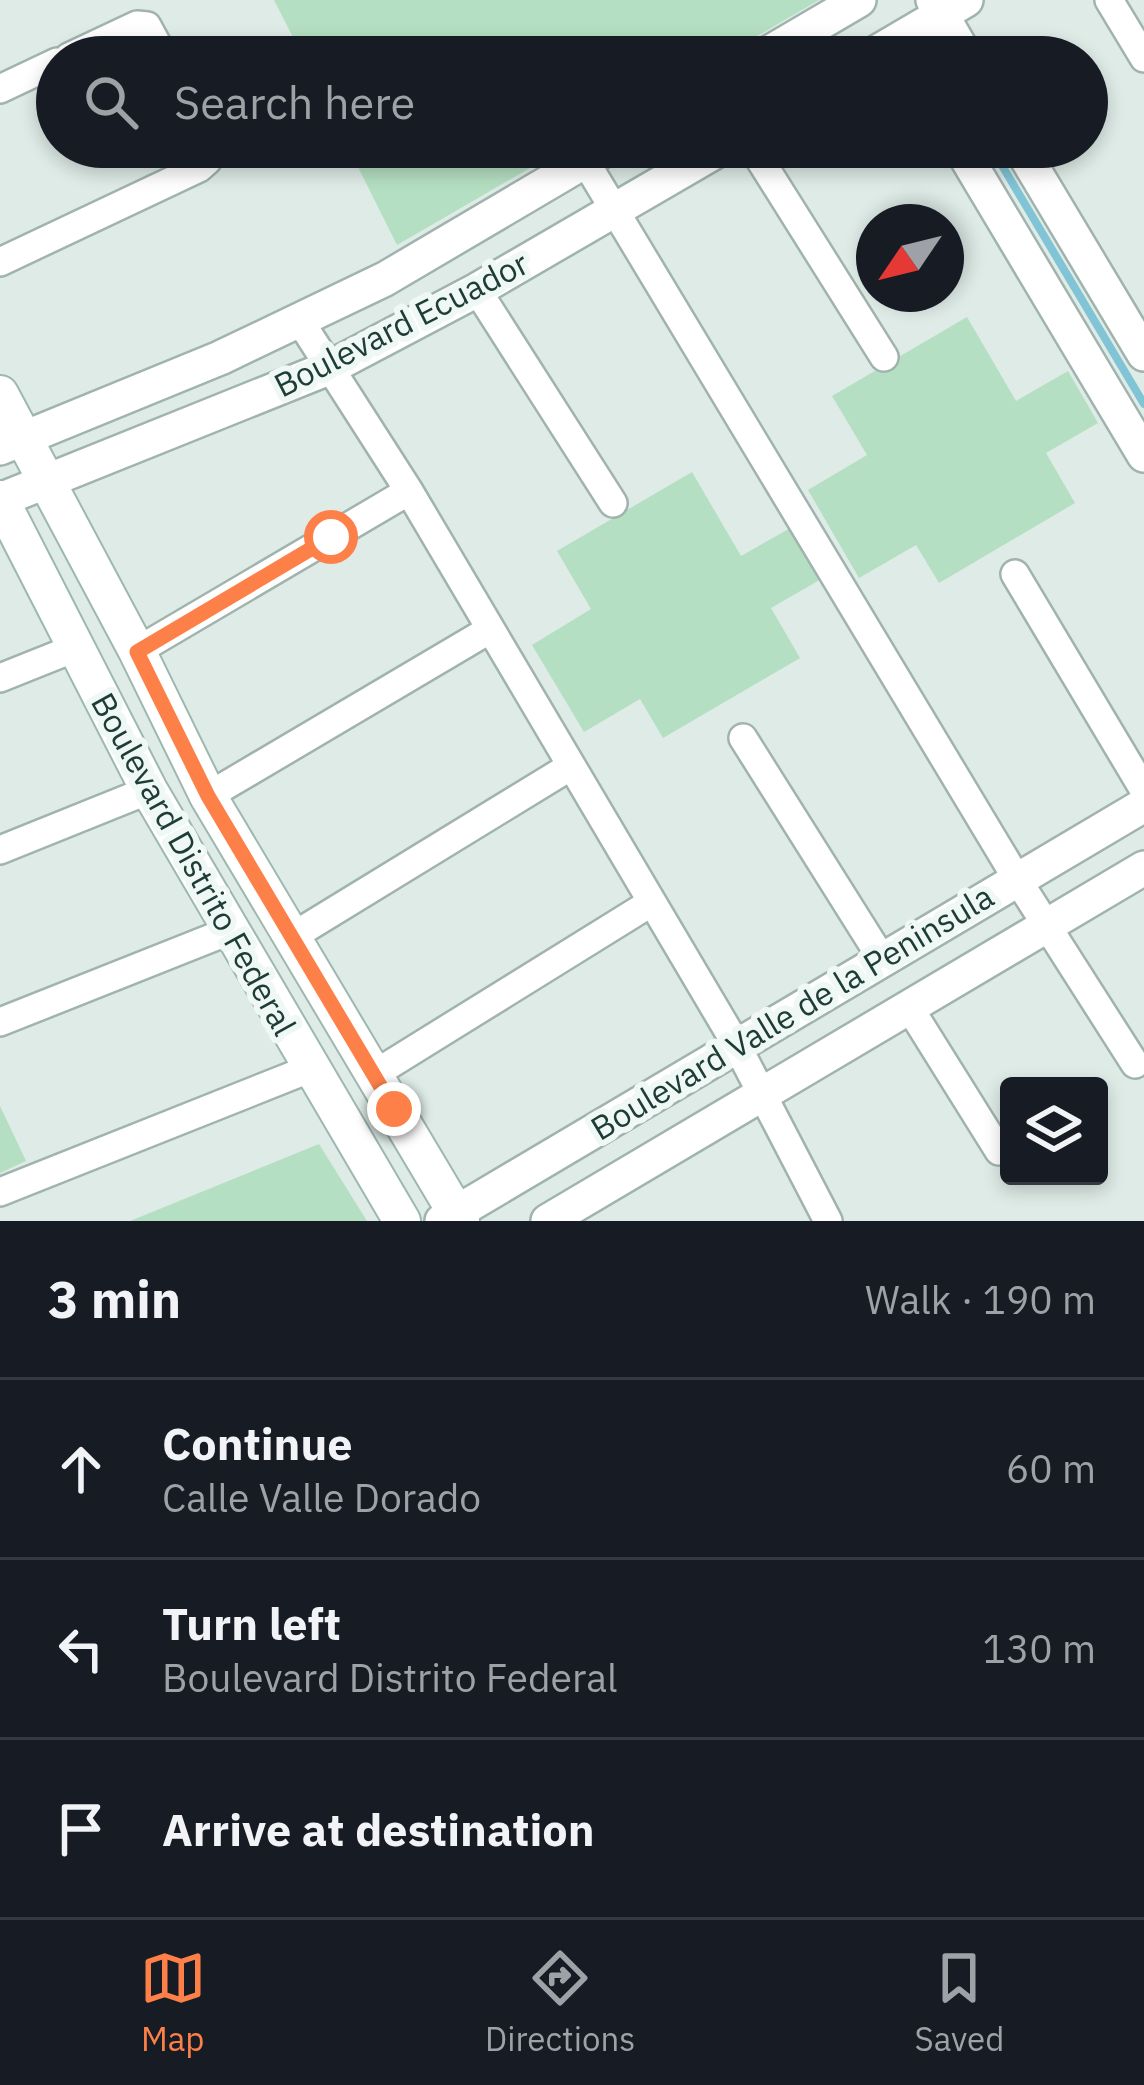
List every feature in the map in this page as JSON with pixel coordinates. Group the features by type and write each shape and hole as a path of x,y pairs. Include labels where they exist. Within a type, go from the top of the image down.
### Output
{"main road":[{"name":"Boulevard Distrito Federal","path":"0,394 11,444 47,484 208,796 453,1218"},
{"name":"Boulevard Distrito Federal","path":"0,500 149,790 402,1221"}],"street":[{"path":"798,36 859,0"},
{"path":"873,0 886,36"},
{"path":"1109,0 1144,58"},
{"path":"909,36 947,5 959,36"},
{"path":"113,36 136,25 147,26 152,36"},
{"path":"0,89 36,72"},
{"path":"0,262 199,168"},
{"name":"Boulevard Ecuador","path":"11,444 385,279 573,168"},
{"path":"601,168 614,209 1017,879 1136,1064"},
{"name":"Boulevard Ecuador","path":"0,500 331,367 477,290 686,168"},
{"path":"765,168 884,357"},
{"path":"973,168 1144,455"},
{"path":"1033,168 1144,354"},
{"path":"477,290 613,503"},
{"path":"299,320 409,491 736,1044 828,1221"},
{"path":"137,652 409,491"},
{"path":"1016,574 1144,790"},
{"path":"208,796 489,630"},
{"path":"0,678 75,648"},
{"path":"743,738 881,959"},
{"path":"290,938 571,766"},
{"path":"0,850 149,790"},
{"name":"Boulevard Valle de la Peninsula","path":"453,1218 736,1044 1144,805"},
{"name":"Boulevard Valle de la Peninsula","path":"548,1221 1144,868"},
{"path":"373,1075 652,902"},
{"path":"0,1022 229,931"},
{"path":"909,1007 999,1150"},
{"path":"0,1192 310,1070"}],"green space":[{"path":"274,0 819,0 757,36 292,36"},
{"path":"358,168 530,168 397,245"},
{"path":"967,317 1016,401 1068,371 1098,423 1046,453 1075,503 939,583 916,545 859,578 808,490 867,455 832,396"},
{"path":"692,472 741,556 792,527 823,578 771,608 800,658 663,738 640,699 584,732 532,645 591,609 557,551"},
{"path":"0,1106 26,1161 0,1173"},
{"path":"319,1144 367,1221 130,1221"}],"waterway":[{"path":"1004,168 1144,404"}],"route":[{"path":"331,537 137,652 208,796 394,1109"}]}
